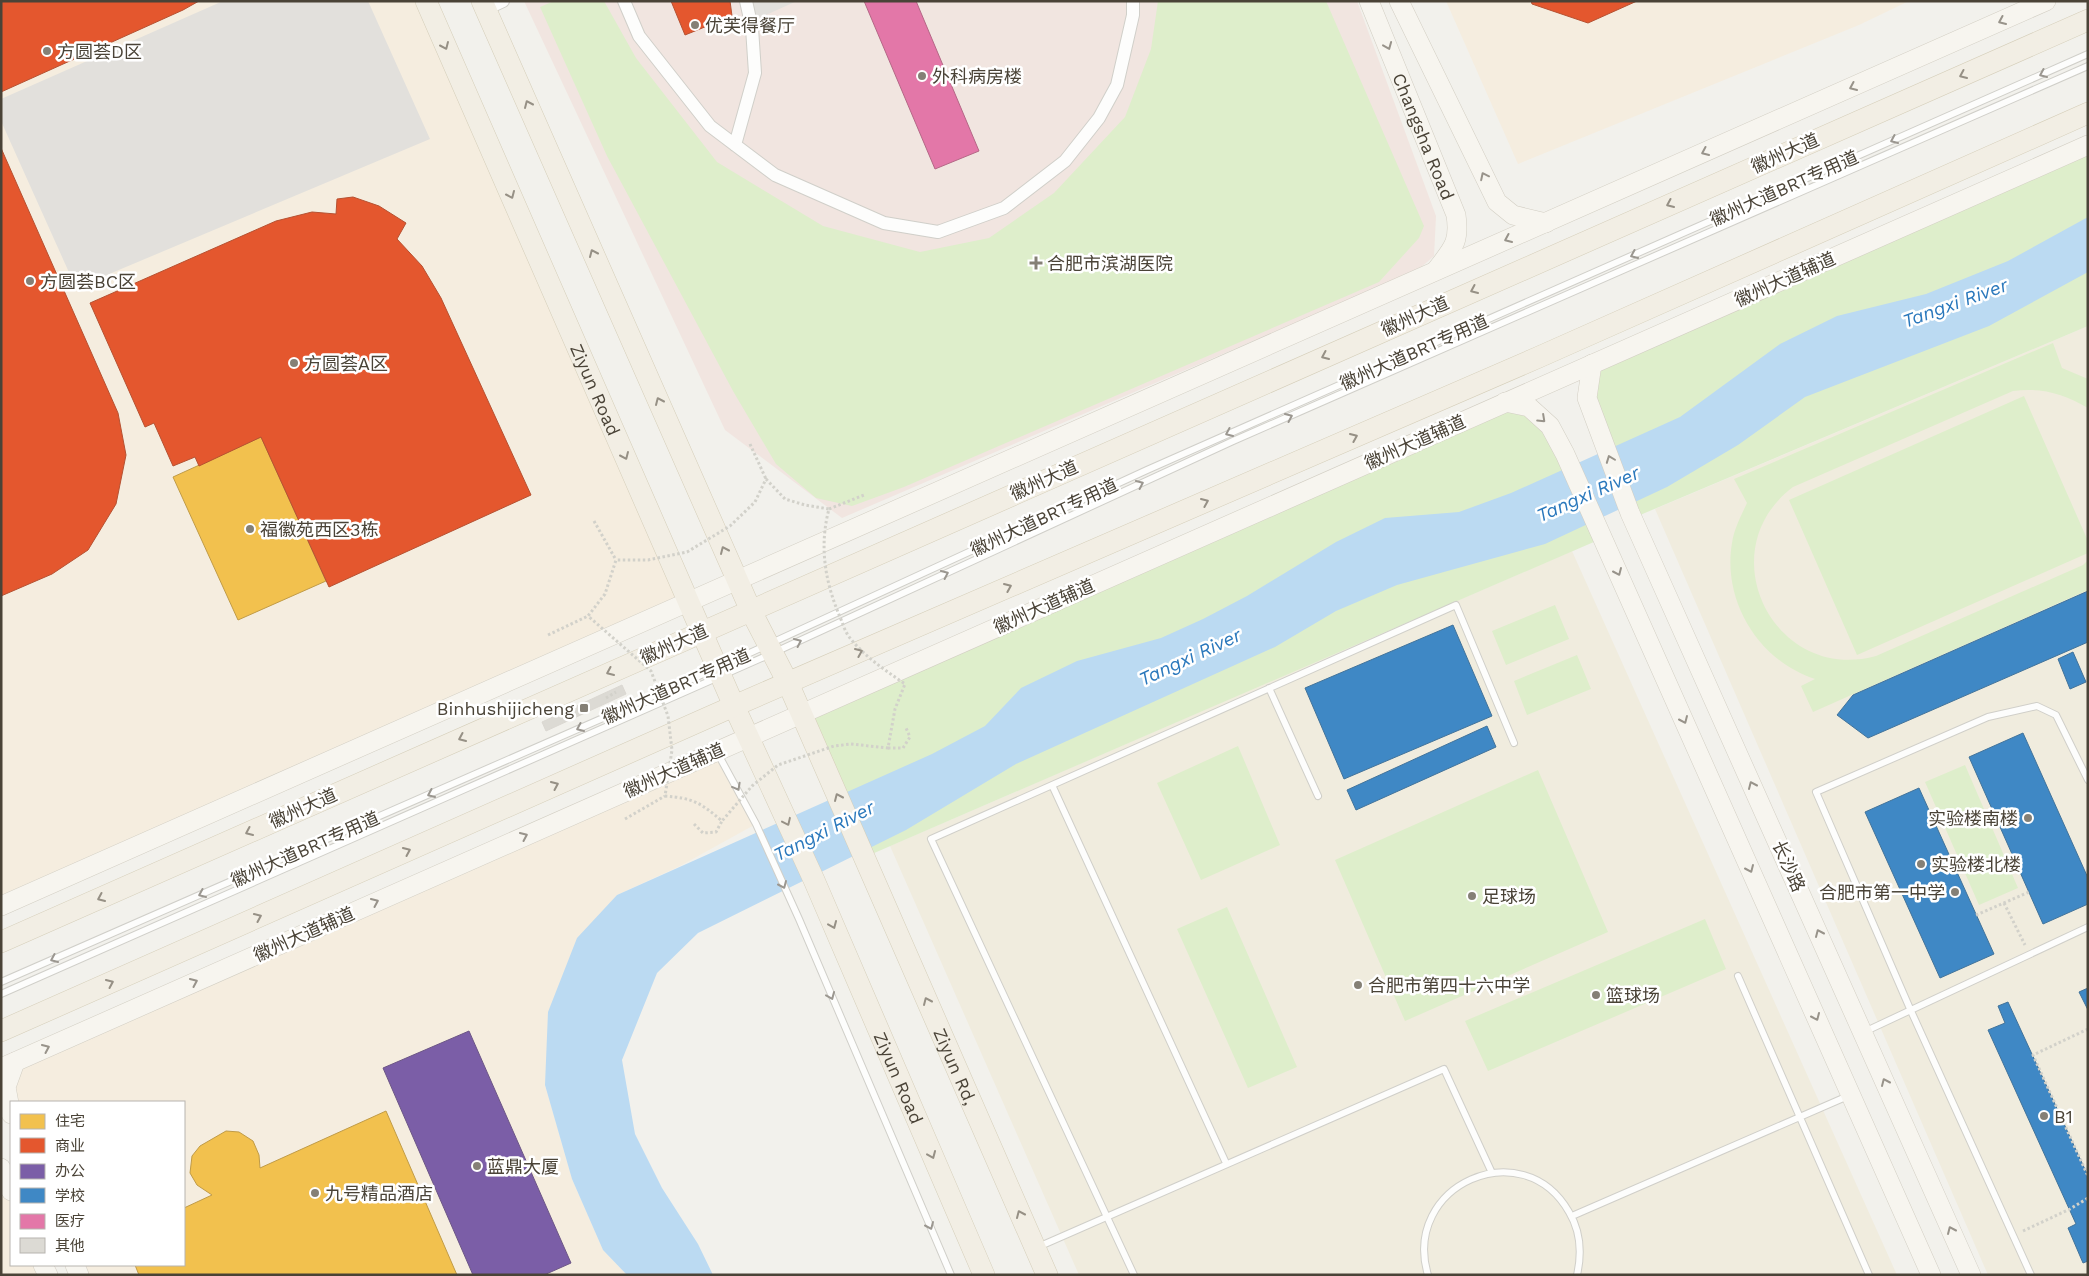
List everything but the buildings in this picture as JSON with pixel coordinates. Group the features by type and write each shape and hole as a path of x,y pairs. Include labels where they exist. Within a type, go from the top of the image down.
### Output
{"main road":[{"name":"Ziyun Road","path":"426,1 701,632 814,880 984,1275"},
{"path":"490,4 751,610 788,683 800,714"},
{"name":"徽州大道","path":"1,942 2088,20"},
{"path":"1,1031 734,706 1538,357 2088,113"},
{"name":"Ziyun Rd,","path":"800,714 865,857 1047,1275"}],"street":[{"path":"624,1 639,36 710,126 775,175 884,223 938,232 1004,208 1065,161 1099,118 1118,84 1133,15 1133,1"},
{"path":"735,145 755,73 752,28 746,1"},
{"name":"Changsha Road","path":"1369,1 1456,214 1459,232 1452,250 1436,271"},
{"name":"Changsha Road","path":"1399,1 1497,202 1513,215 1546,223"},
{"path":"1,906 2046,1"},
{"name":"徽州大道辅道","path":"8,1065 2088,146"},
{"name":"长沙路","path":"1592,364 1587,398 1630,513 1971,1275"},
{"name":"长沙路","path":"1506,402 1529,407 1550,426 1565,454 1931,1275"},
{"path":"8,1065 6,1087 10,1109"},
{"path":"1,1168 10,1189"}],"lane":[{"name":"徽州大道BRT专用道","path":"771,649 1147,470 2088,54"},
{"name":"徽州大道BRT专用道","path":"1,994 1234,441 2088,66"},
{"path":"1134,1275 931,839 1456,605 1514,744"},
{"name":"徽州大道BRT专用道","path":"1,982 719,672"},
{"path":"1269,688 1318,796"},
{"path":"2031,1275 1910,1010 1816,792 1988,718 2037,706 2056,715 2088,780"},
{"path":"716,751 756,824 951,1275"},
{"path":"1052,785 1226,1163"},
{"path":"1863,1033 2088,926"},
{"path":"1738,976 1869,1275"},
{"path":"1035,1248 1444,1068 1492,1173"},
{"path":"1572,1216 1851,1095"},
{"path":"1428,1275 1423,1256 1424,1244 1426,1231 1436,1208 1452,1189 1474,1177 1499,1172 1524,1175 1536,1180 1556,1194 1577,1226 1581,1251 1577,1275"}],"path":[{"path":"750,444 766,479 785,499 829,509 864,495"},
{"path":"616,560 648,560 687,552 730,526 755,502 766,479"},
{"path":"829,509 824,526 823,559 832,598 848,636 872,661 905,684 894,710 888,748"},
{"path":"548,635 588,616 605,594 616,560 594,521"},
{"path":"588,616 651,671 668,716 672,750 665,796"},
{"path":"694,824 703,833 716,832 722,821 752,786 778,765 834,746 851,744 903,748 910,737 906,728"},
{"path":"624,819 665,796 683,797 703,805 722,821"},
{"path":"1976,915 2029,892"},
{"path":"2004,904 2030,954"},
{"path":"2088,1029 2033,1055 2088,1176"},
{"path":"2013,1236 2070,1209 2088,1198"}],"shaded area":[{"path":"1,1 426,1 689,602 1,906"},
{"path":"223,1 368,1 430,139 76,288 1,121 1,99"},
{"name":"合肥市滨湖医院","path":"524,1 1357,1 1436,216 1434,256 1418,270 842,518 725,430"},
{"path":"746,1 797,1 750,22"},
{"path":"1446,1 1909,1 1859,25 1518,164"},
{"name":"合肥市第一中学","path":"2088,326 2088,1275 1988,1275 1655,509"},
{"name":"合肥市第四十六中学","path":"1572,551 1897,1275 1079,1275 890,846"},
{"path":"717,751 756,824 680,866 617,895 545,1085 572,1179 603,1250 627,1275 79,1275 75,1266 185,1266 185,1101 11,1101 15,1062"},
{"path":"1,1168 10,1189 10,1266 44,1266 48,1275 1,1275"}],"green space":[{"name":"合肥市滨湖医院","path":"554,1 604,1 636,58 717,162 823,226 920,252 989,238 1054,193 1125,117 1151,49 1158,1 1326,1 1424,226 1419,238 1379,282 904,487 852,506 816,498 776,464 733,391 607,156 540,7"},
{"path":"2088,145 2088,326 1633,518 1602,438 1592,364"},
{"path":"2053,343 2062,368 2088,379 2088,408 2061,395 2033,390 2013,391 1793,487 1768,514 1756,544 1755,576 1764,606 1783,632 1808,650 1840,659 1876,656 2083,565 2088,560 2088,590 1813,712 1801,686 1815,679 1795,670 1777,658 1761,643 1739,607 1730,565 1733,538 1747,503 1734,479"},
{"path":"2024,396 2088,541 2088,553 1857,655 1789,500"},
{"path":"1505,402 1529,407 1603,538 865,857 800,714"},
{"path":"1555,605 1569,639 1506,665 1492,631"},
{"path":"1577,655 1591,689 1527,715 1514,681"},
{"path":"1238,746 1280,845 1201,880 1157,783"},
{"path":"1965,765 2018,888 1979,905 1925,782"},
{"name":"足球场","path":"1538,770 1608,932 1405,1021 1335,860"},
{"path":"1227,907 1297,1067 1248,1088 1177,929"},
{"name":"篮球场","path":"1705,919 1726,969 1488,1071 1465,1021"}],"water":[{"name":"Tangxi River","path":"2088,217 2088,272 1989,326 1805,397 1738,445 1667,487 1545,544 1397,585 1336,611 1275,647 1016,764 906,830 698,933 657,973 622,1060 635,1134 662,1188 698,1244 713,1275 627,1275 603,1250 572,1179 545,1085 548,1012 577,938 617,895 932,754 985,726 1021,688 1077,661 1161,638 1203,619 1247,596 1336,542 1385,518 1459,512 1511,493 1680,417 1780,344 1837,316 1926,294 2008,261"}],"place":[{"name":"优芙得餐厅","path":"695,25"},
{"name":"方圆荟D区","path":"47,51"},
{"name":"外科病房楼","path":"922,76"},
{"name":"合肥市滨湖医院","path":"1036,263"},
{"name":"方圆荟BC区","path":"30,281"},
{"name":"方圆荟A区","path":"294,363"},
{"name":"福徽苑西区3栋","path":"250,529"},
{"name":"Binhushijicheng","path":"584,708"},
{"name":"实验楼南楼","path":"2028,818"},
{"name":"实验楼北楼","path":"1921,864"},
{"name":"合肥市第一中学","path":"1955,892"},
{"name":"足球场","path":"1472,896"},
{"name":"合肥市第四十六中学","path":"1358,985"},
{"name":"篮球场","path":"1596,995"},
{"name":"B1","path":"2044,1116"},
{"name":"蓝鼎大厦","path":"477,1166"},
{"name":"九号精品酒店","path":"315,1193"}]}
